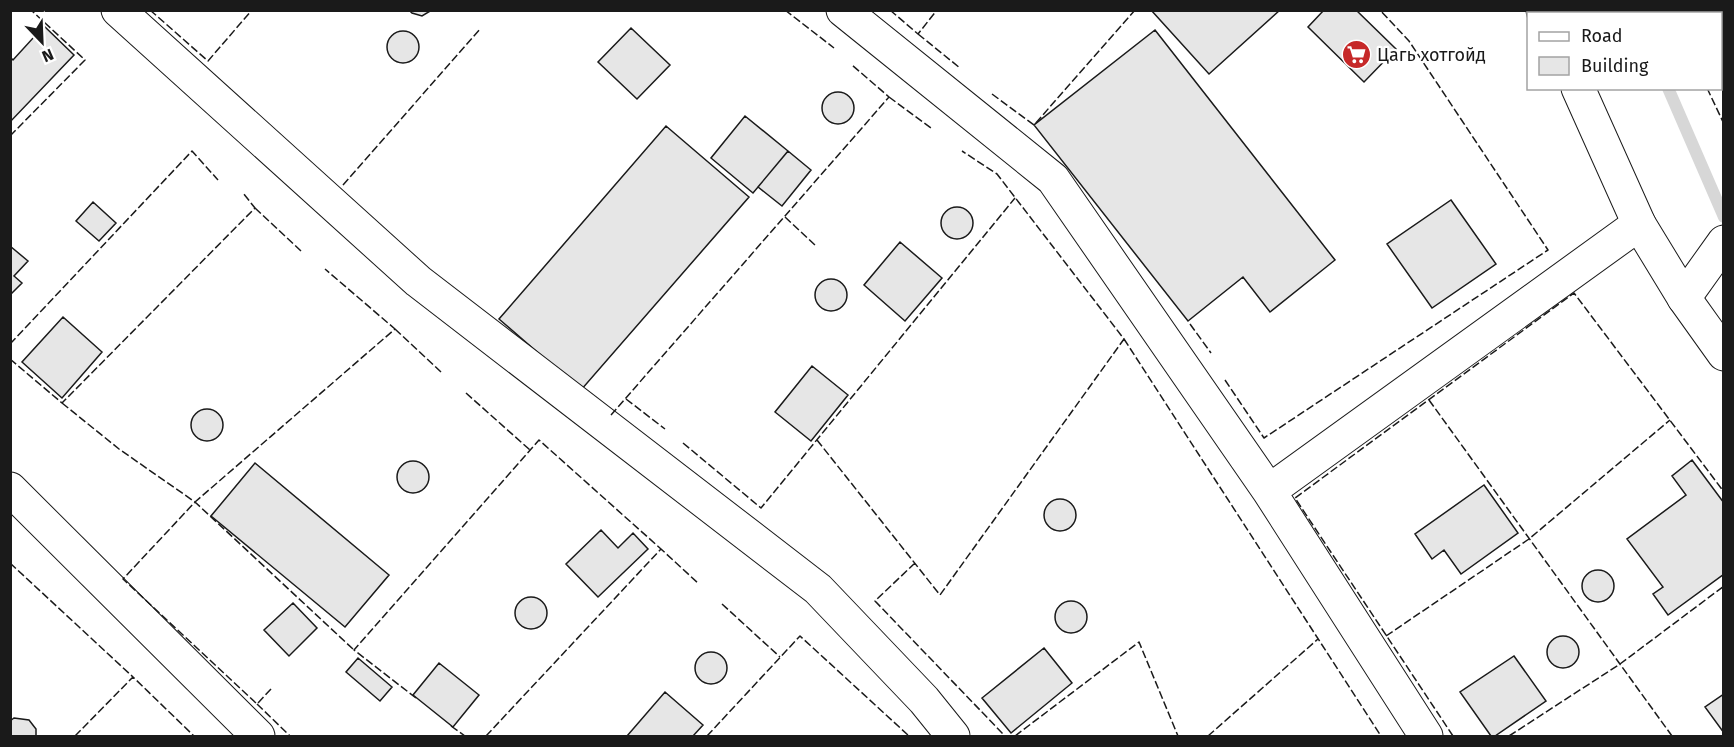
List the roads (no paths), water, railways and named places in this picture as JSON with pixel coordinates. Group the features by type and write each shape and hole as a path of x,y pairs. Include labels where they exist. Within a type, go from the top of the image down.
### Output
{"street":[{"path":"118,10 418,281 818,589 924,700 953,736"},
{"path":"843,10 1053,179 1269,491 1426,736"},
{"path":"1579,90 1639,224 1684,298 1724,354"},
{"path":"1269,491 1639,224"},
{"path":"1684,298 1724,242"},
{"path":"10,489 258,736"}],"waterway":[{"path":"1669,90 1724,217"}],"place":[{"name":"Цагь хотгойд","path":"1356,55"}]}
